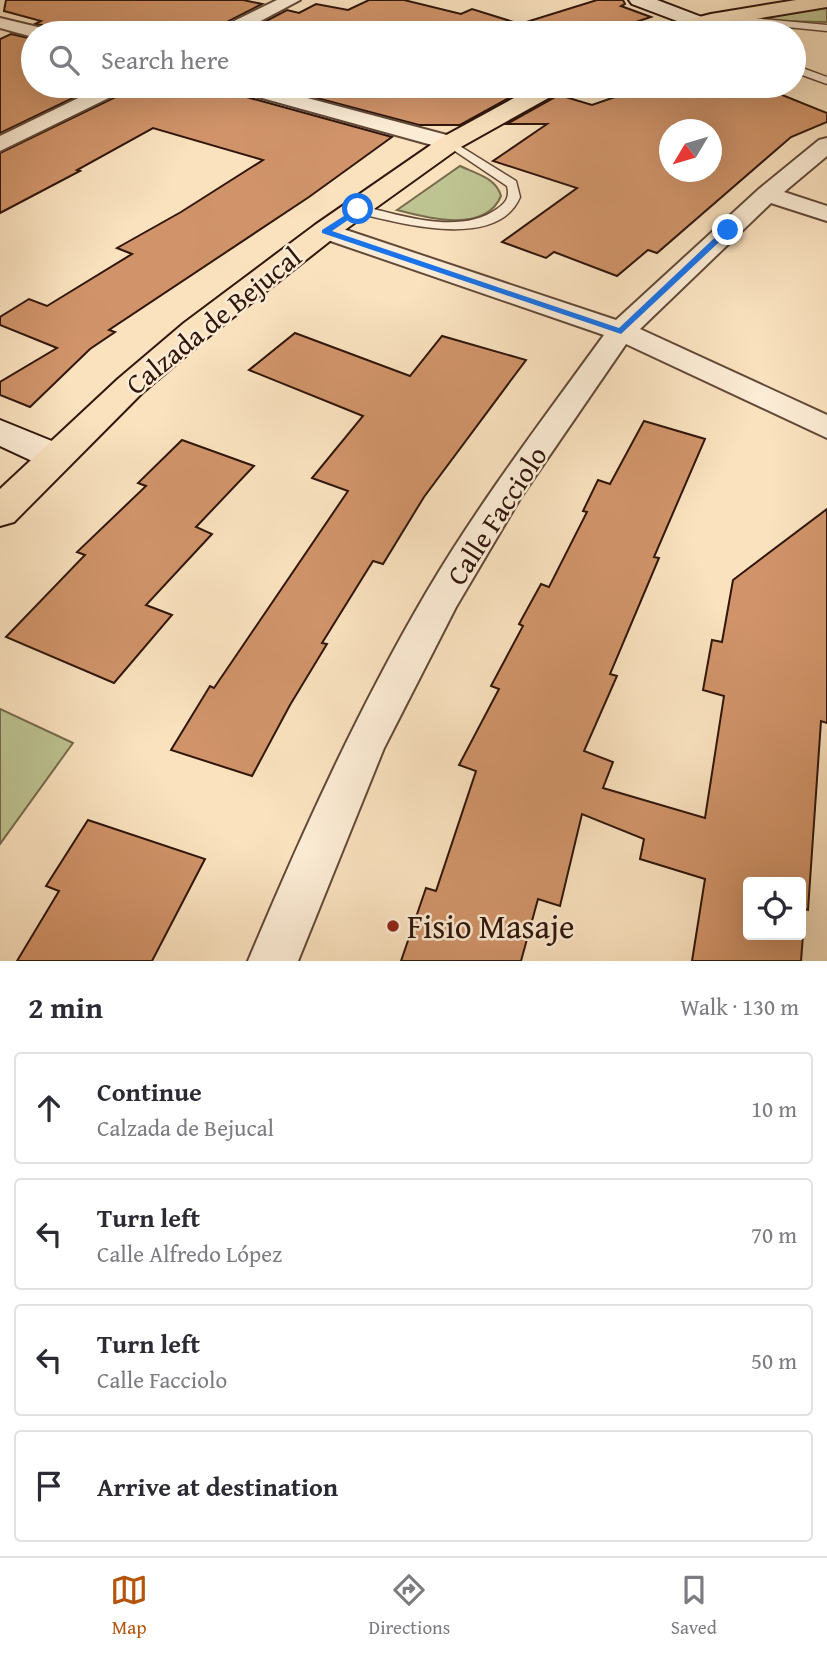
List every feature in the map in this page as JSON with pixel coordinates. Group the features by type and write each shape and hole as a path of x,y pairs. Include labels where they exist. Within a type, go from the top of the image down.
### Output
{"main road":[{"path":"639,0 700,21"},
{"path":"731,21 827,1"},
{"name":"Calzada de Bejucal","path":"0,512 55,457 168,354 325,231 450,143 531,98"},
{"path":"0,432 55,457"}],"street":[{"path":"248,21 291,0"},
{"path":"0,23 21,28"},
{"path":"0,144 94,98"},
{"path":"284,98 450,143"},
{"name":"Calle Facciolo","path":"273,961 363,746 440,602 508,491 621,331 767,194 827,145"},
{"path":"767,194 827,214"},
{"path":"325,231 621,331 827,428"}],"lane":[{"path":"806,27 827,28"},
{"path":"806,73 827,81"},
{"path":"358,209 413,221 456,226 475,223 500,214 513,200 515,190 512,184 450,143"}],"green space":[{"path":"827,6 827,22 775,21 765,17"},
{"path":"460,166 485,177 499,190 501,196 493,208 469,219 454,220 424,217 397,210"},
{"path":"0,709 73,743 0,844"}],"building":[{"path":"6,0 243,0 262,4 229,21 41,21 4,11"},
{"path":"369,0 404,0 461,14 472,9 510,21 266,21 287,10 299,13 316,4 348,10"},
{"path":"597,0 623,0 625,4 621,6 651,17 639,21 530,21"},
{"path":"11,34 21,36 21,98 73,98 0,133 0,39"},
{"path":"114,98 250,98 392,137 309,197 109,330 115,332 90,349 30,407 0,395 0,382 57,348 0,325 0,317 29,299 47,306 132,254 117,248 181,212 263,160 153,128 77,170 80,171 0,213 0,153"},
{"path":"317,98 509,98 460,125 419,125"},
{"path":"554,98 569,98 592,105 612,98 790,98 827,113 827,122 791,137 657,253 648,250 617,276 554,252 546,258 502,242 577,188 493,161 547,124 507,124"},
{"path":"295,333 410,376 442,336 526,360 424,497 383,564 373,561 322,643 327,644 252,776 171,750 210,686 214,688 348,491 312,478 363,416 249,370"},
{"path":"644,421 705,439 654,557 659,558 610,674 617,676 584,751 613,762 603,788 705,818 724,696 703,690 712,640 722,642 733,580 827,509 827,723 821,721 808,910 806,877 743,877 743,940 803,940 801,961 692,961 705,879 640,859 644,839 582,814 560,906 538,899 521,961 401,961 426,888 436,891 476,771 459,765 499,689 491,686 523,626 519,624 541,584 549,587 587,512 583,511 598,480 610,484"},
{"path":"182,440 254,466 196,527 212,534 146,605 172,615 114,683 6,637 85,555 77,552 146,486 138,483"},
{"path":"88,820 205,859 152,961 17,961 59,891 46,886"}],"place":[{"name":"Fisio Masaje","path":"393,926"}],"route":[{"path":"358,209 325,231 621,331 728,230"}]}
